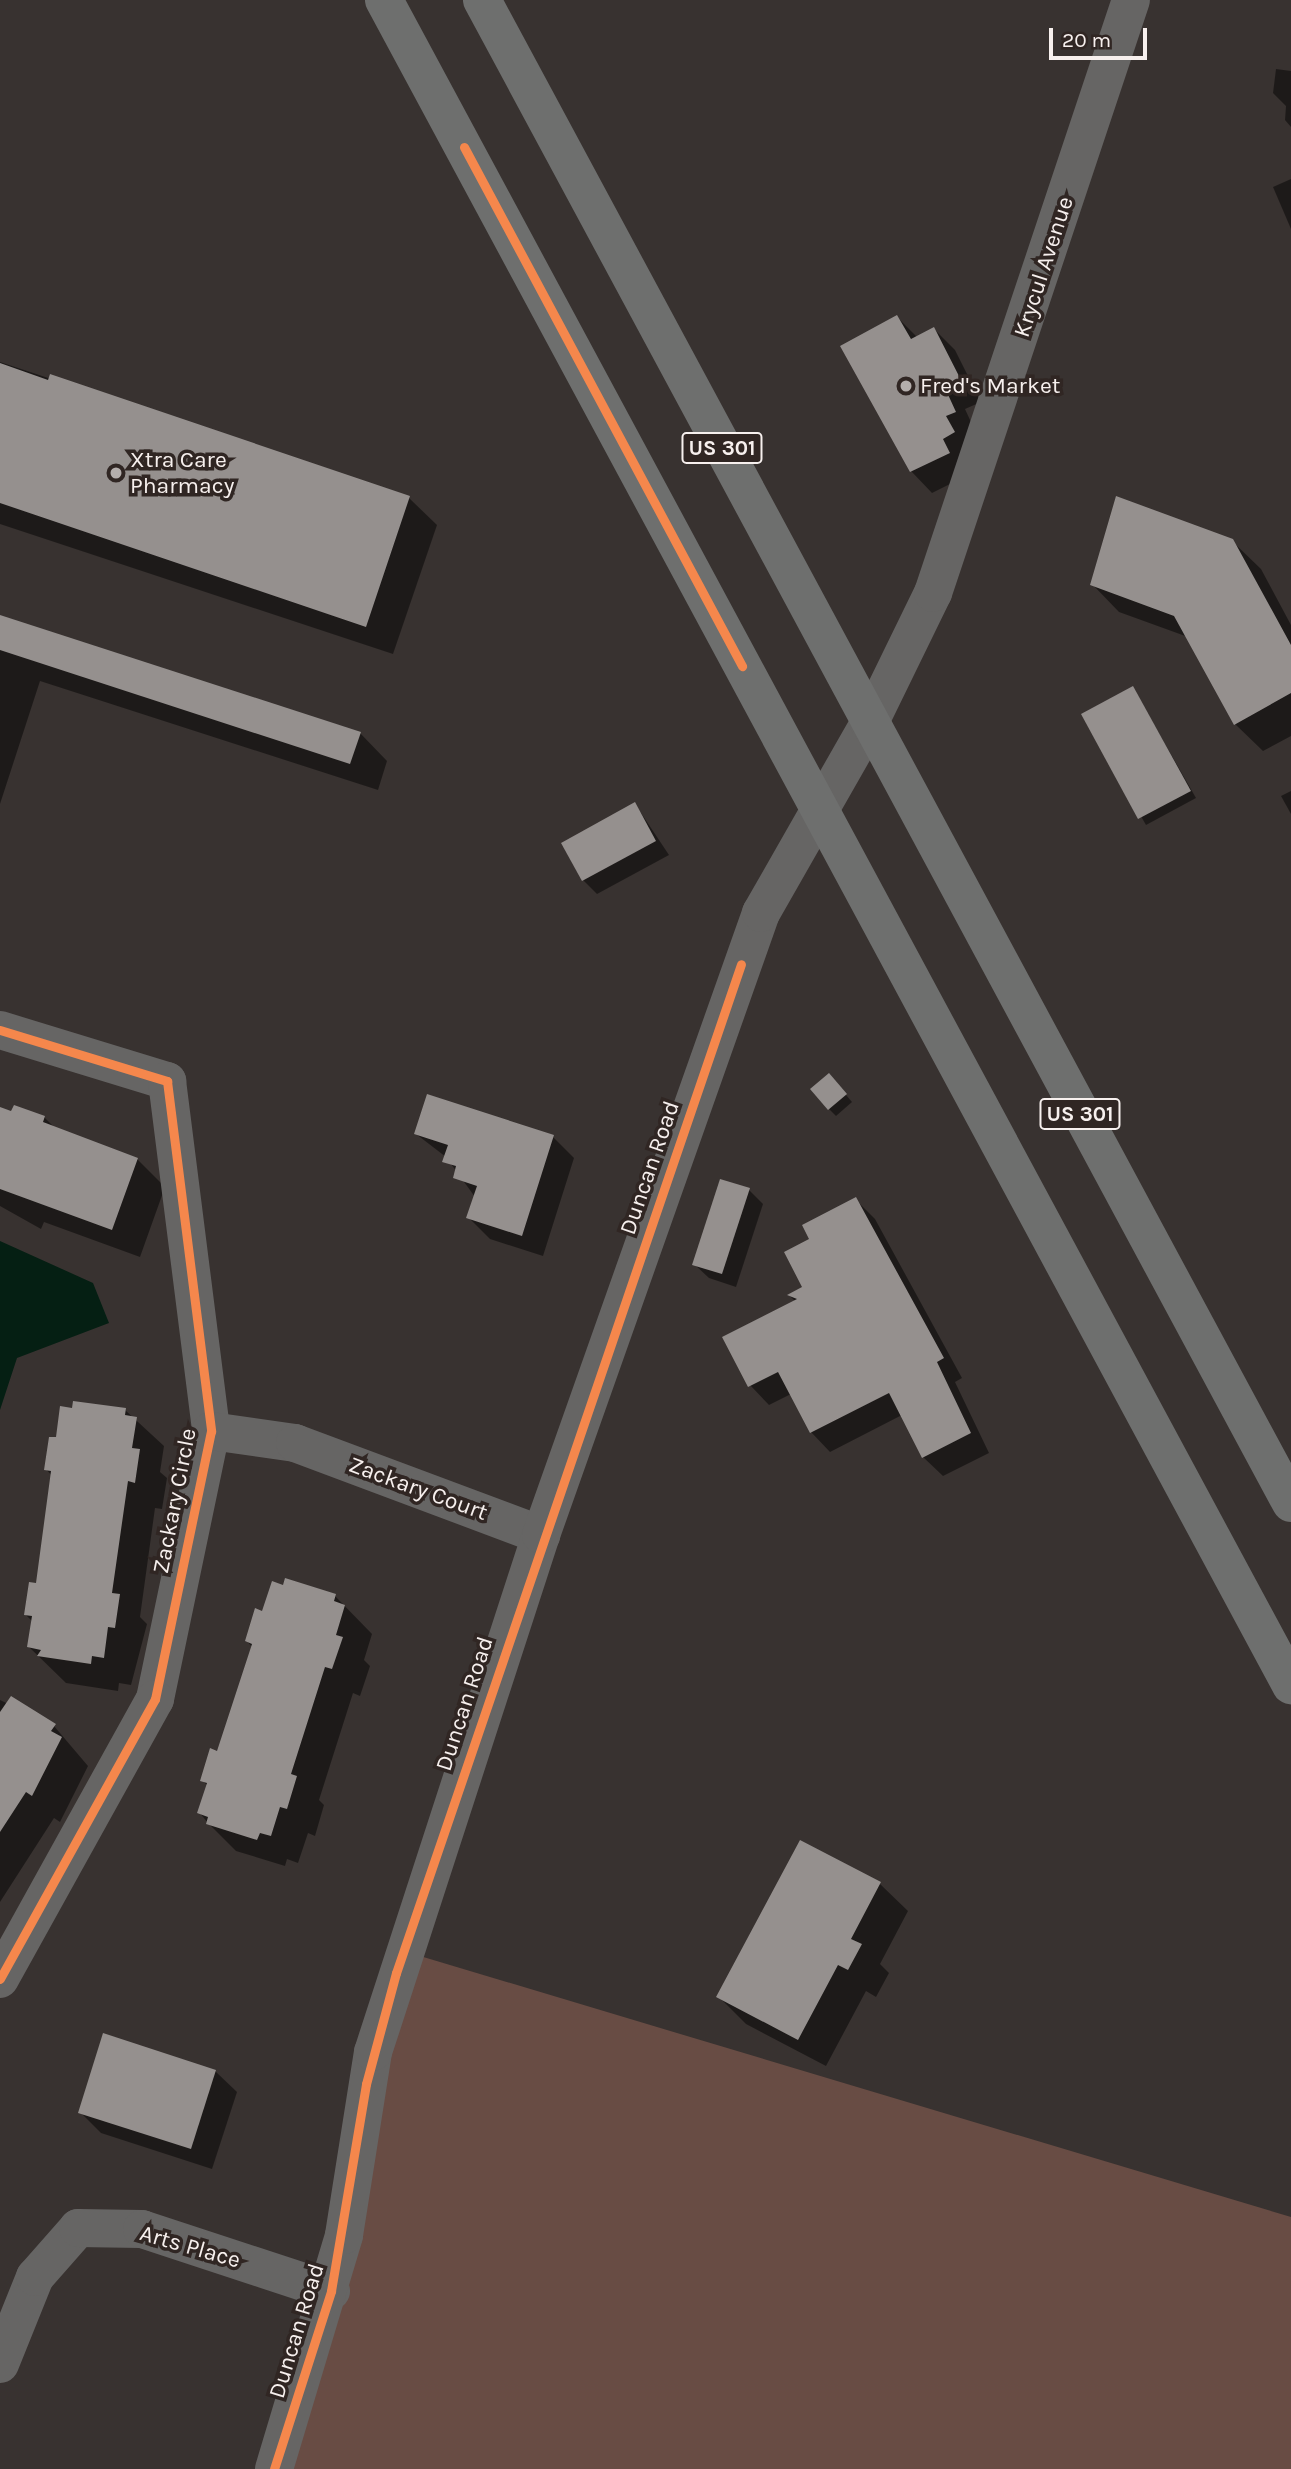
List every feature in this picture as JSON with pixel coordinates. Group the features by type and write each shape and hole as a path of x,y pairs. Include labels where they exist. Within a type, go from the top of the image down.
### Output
{"main road":[{"path":"384,0 1291,1685"},
{"name":"US 301","path":"482,0 869,724 1291,1503"}],"street":[{"name":"Krycul Avenue","path":"869,724 933,593 1131,0"},
{"name":"Duncan Road","path":"274,2469 331,2291 373,2052 541,1535 741,964 817,807 869,724"},
{"name":"Zackary Circle","path":"0,1030 167,1081 211,1431 155,1699 0,1979"},
{"name":"Zackary Circle","path":"211,1431 295,1444"},
{"name":"Zackary Court","path":"295,1444 541,1535"},
{"name":"Arts Place","path":"0,2364 35,2277 78,2228 142,2229 331,2291"}],"shaded area":[{"path":"0,1241 93,1283 109,1323 17,1358 0,1410"},
{"path":"420,1956 1291,2217 1291,2469 292,2469 361,2239 382,2086"}],"building":[{"path":"897,315 911,339 934,327 961,380 945,388 956,412 946,416 955,432 943,439 950,453 910,472 840,346"},
{"path":"0,363 48,380 50,374 410,496 366,627 0,503"},
{"path":"1116,496 1233,539 1291,645 1291,693 1234,725 1174,616 1090,585"},
{"path":"0,615 361,732 350,764 0,650"},
{"path":"1133,686 1191,791 1138,819 1081,714"},
{"path":"635,802 656,841 582,881 561,843"},
{"path":"829,1073 847,1094 828,1110 810,1089"},
{"path":"427,1094 554,1135 522,1236 466,1218 477,1186 453,1178 456,1166 442,1162 448,1145 414,1134"},
{"path":"14,1105 45,1116 43,1122 138,1158 112,1230 0,1189 0,1107 11,1111"},
{"path":"720,1179 750,1188 722,1274 692,1265"},
{"path":"856,1197 944,1358 937,1362 971,1433 922,1458 889,1393 810,1433 778,1372 748,1387 722,1337 797,1299 787,1295 802,1287 784,1252 809,1239 802,1225"},
{"path":"73,1401 126,1408 125,1415 137,1417 132,1448 140,1449 135,1483 128,1481 112,1593 120,1594 115,1628 108,1627 104,1658 92,1656 91,1664 37,1656 41,1650 27,1647 32,1616 24,1615 29,1582 36,1583 51,1471 44,1470 49,1437 56,1437 60,1406 72,1408"},
{"path":"285,1578 336,1594 334,1601 345,1605 336,1635 343,1637 332,1669 325,1667 291,1774 297,1776 287,1809 280,1807 271,1836 260,1833 257,1840 206,1824 208,1817 197,1813 207,1783 200,1781 210,1748 217,1751 252,1644 245,1641 255,1608 262,1611 272,1581 283,1585"},
{"path":"11,1696 56,1724 51,1731 62,1737 32,1796 26,1792 0,1832 0,1712"},
{"path":"800,1840 881,1882 851,1939 862,1944 848,1970 838,1965 798,2040 716,1997"},
{"path":"103,2033 216,2070 191,2149 78,2113"}],"cycle path":[{"path":"464,147 742,666"},
{"path":"274,2469 331,2291 366,2084 396,1973 741,964"},
{"path":"0,1030 167,1081 211,1431 155,1699 0,1979"}],"place":[{"name":"Fred's Market","path":"906,386"},
{"name":"Xtra Care Pharmacy","path":"116,473"}]}
